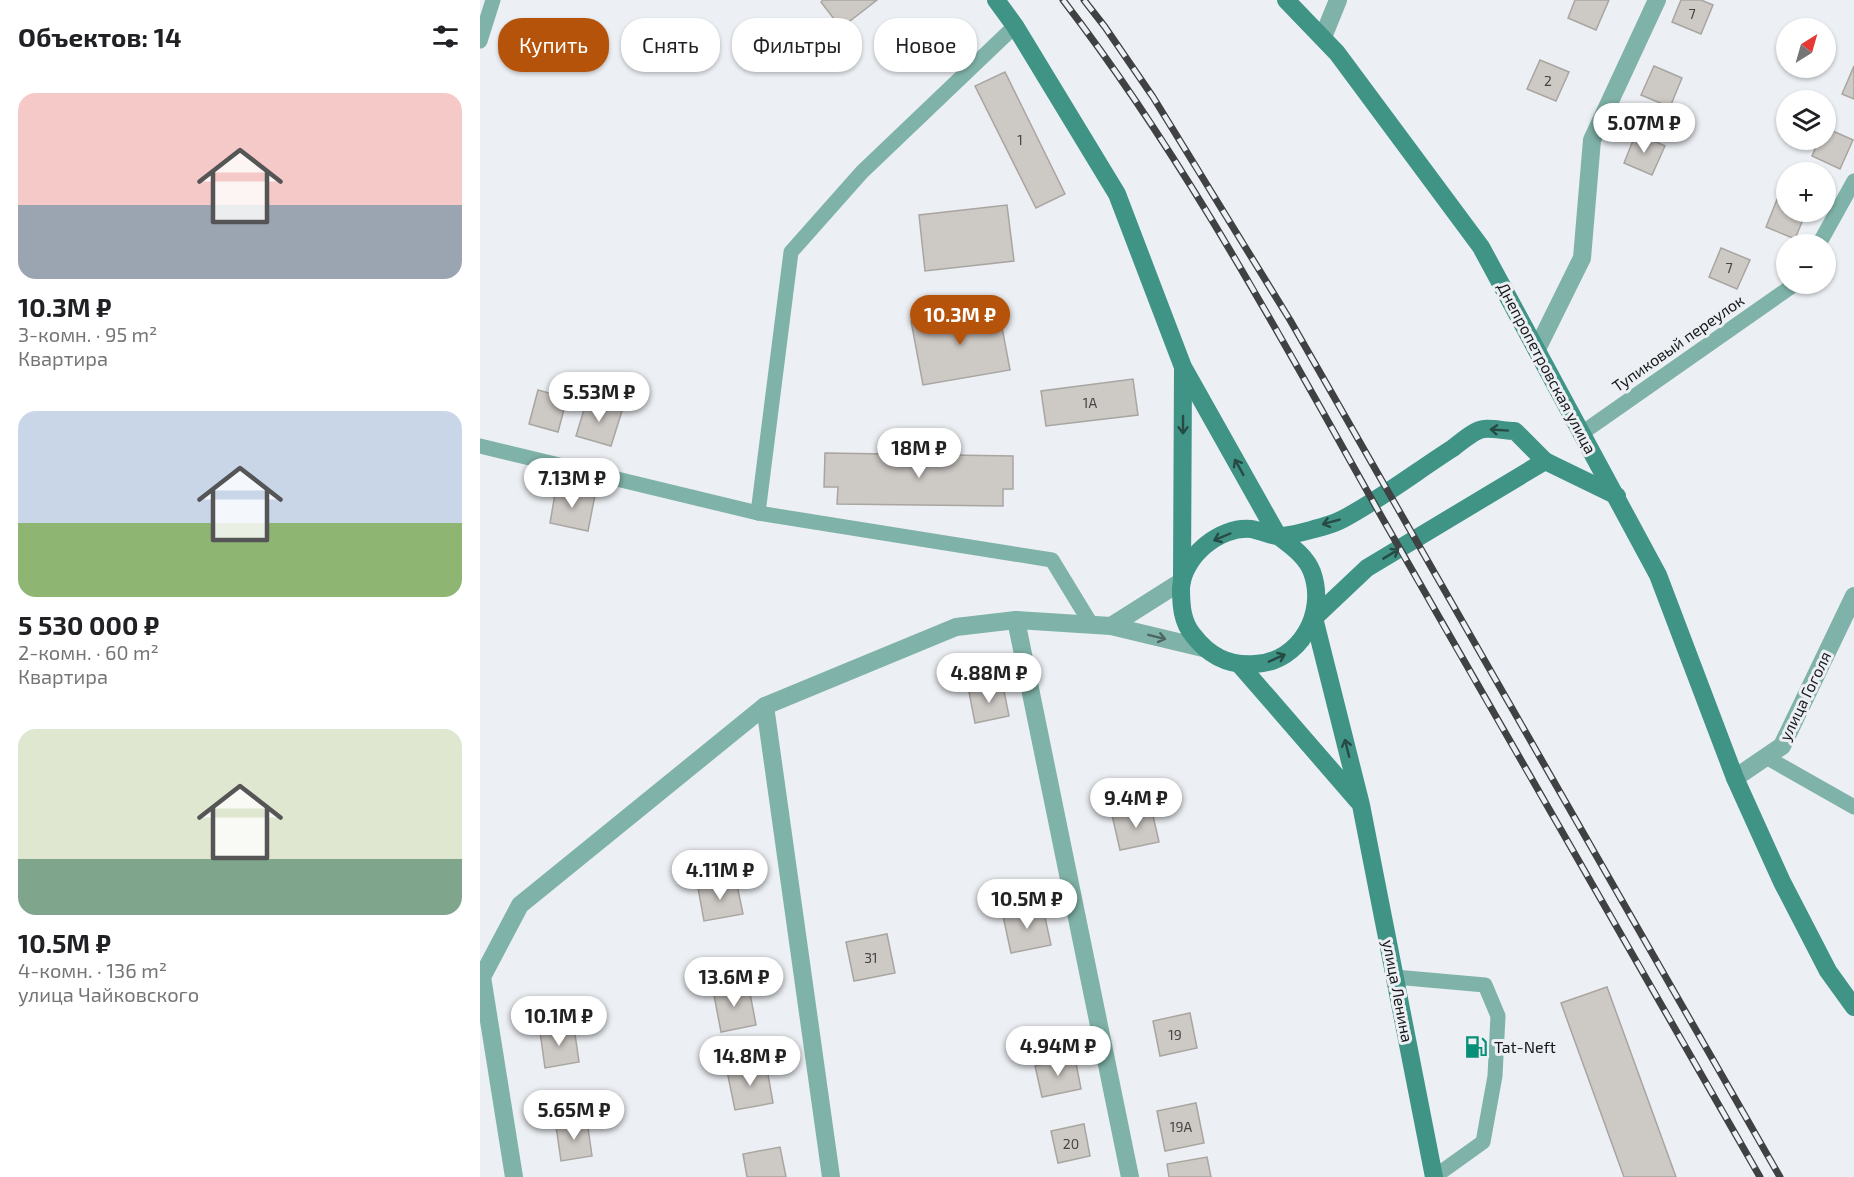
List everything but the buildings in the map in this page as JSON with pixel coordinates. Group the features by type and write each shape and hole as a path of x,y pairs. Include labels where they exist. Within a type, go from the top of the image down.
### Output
{"main road":[{"path":"996,0 1015,26 1117,194 1183,367 1278,536"},
{"name":"Днепропетровская улица","path":"1286,0 1323,37 1481,247 1658,575 1735,778 1782,882 1828,971 1854,1007"},
{"path":"1183,367 1180,606 1188,629 1203,648 1220,660 1240,665 1263,664 1286,655 1303,639 1314,618 1367,568 1545,461"},
{"path":"1278,536 1341,520 1482,429 1515,431 1545,461 1617,496"},
{"path":"1182,581 1195,554 1219,536 1249,529 1278,536 1298,550 1311,570 1317,594 1314,618"},
{"name":"улица Ленина","path":"1314,618 1361,805 1434,1177"},
{"path":"1240,665 1361,805"},
{"path":"1828,971 1854,992"}],"street":[{"path":"1323,37 1338,0"},
{"path":"1537,349 1582,258 1592,141 1657,0"},
{"path":"1111,626 1182,581"},
{"name":"улица Гоголя","path":"1735,778 1782,746 1854,596"},
{"path":"1016,620 1130,1177"},
{"path":"514,1177 482,977 520,905 765,706 956,627 1016,620 1091,624 1111,626 1203,648"},
{"path":"765,706 831,1177"}],"lane":[{"path":"480,41 493,0"},
{"path":"758,513 791,252 862,172 1015,26"},
{"path":"1825,234 1854,181"},
{"name":"Тупиковый переулок","path":"1582,433 1781,294"},
{"path":"480,446 758,513 1052,560 1091,624"},
{"path":"1766,756 1854,807"},
{"path":"1395,977 1485,984 1498,1016 1495,1076 1483,1142 1434,1177"}],"railway":[{"path":"1063,0 1151,124 1232,254 1760,1177"},
{"path":"1084,0 1153,97 1290,320 1780,1177"}],"place":[{"name":"Tat-Neft","path":"1476,1047"}]}
